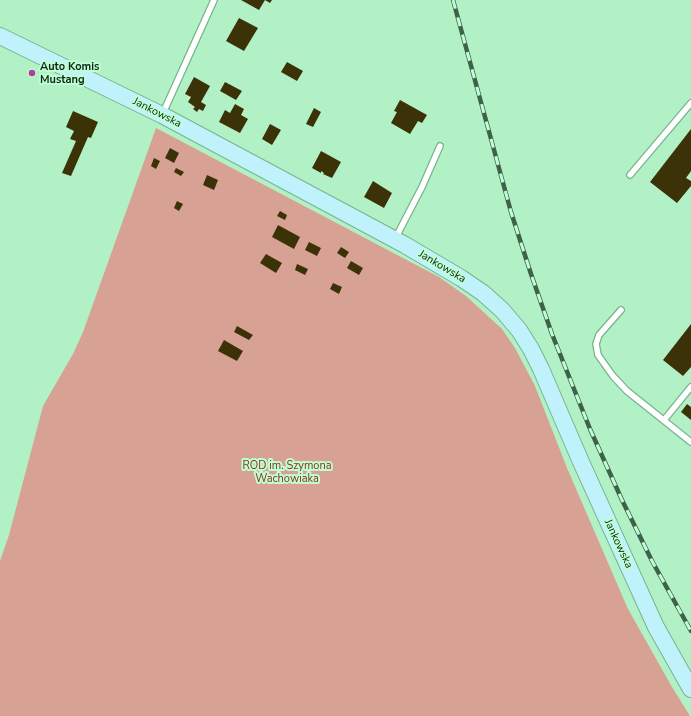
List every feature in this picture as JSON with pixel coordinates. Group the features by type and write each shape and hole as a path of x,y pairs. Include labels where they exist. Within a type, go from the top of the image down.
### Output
{"street":[{"name":"Jankowska","path":"0,36 162,115 395,239 443,267 482,293 502,310 519,330 541,369 581,462 656,627 691,689"}],"lane":[{"path":"162,115 214,0"},
{"path":"630,175 691,103"},
{"path":"395,239 422,187 440,146"},
{"path":"621,310 599,335 596,344 598,355 627,392 691,442"},
{"path":"664,420 691,388"}],"green space":[{"name":"ROD im. Szymona Wachowiaka","path":"156,128 439,277 466,296 502,329 515,348 535,386 567,468 628,609 690,716 0,716 0,561 9,535 43,406 73,354 83,332"}],"building":[{"path":"241,0 265,0 259,10"},
{"path":"265,0 272,0 270,3"},
{"path":"239,18 258,28 244,51 226,41"},
{"path":"287,62 303,71 297,81 281,72"},
{"path":"194,77 210,86 201,102 206,105 203,111 199,109 197,112 193,109 195,107 188,102 191,97 185,94"},
{"path":"225,82 242,91 236,100 220,91"},
{"path":"400,100 427,115 422,123 418,121 410,134 391,123 397,112 394,111"},
{"path":"235,104 244,109 241,115 248,119 240,133 219,122 225,110 230,113"},
{"path":"314,108 321,112 313,127 306,124"},
{"path":"73,111 98,122 91,138 88,137 71,176 62,173 76,141 70,139 74,131 66,127"},
{"path":"270,124 281,130 272,145 262,139"},
{"path":"691,129 691,171 686,178 691,181 691,186 677,203 650,182"},
{"path":"170,148 179,153 174,163 165,158"},
{"path":"321,151 341,162 332,178 323,174 324,173 321,171 321,173 312,168"},
{"path":"154,158 160,161 156,169 151,166"},
{"path":"176,168 184,172 181,176 174,172"},
{"path":"207,175 218,180 214,190 203,185"},
{"path":"373,181 392,193 384,208 364,197"},
{"path":"177,201 183,204 179,211 174,208"},
{"path":"280,211 287,215 285,220 277,216"},
{"path":"278,225 300,237 294,249 272,237"},
{"path":"309,242 321,248 317,256 305,250"},
{"path":"341,247 349,252 345,258 337,253"},
{"path":"266,254 282,263 276,273 260,263"},
{"path":"351,261 363,268 359,275 347,268"},
{"path":"297,264 308,269 305,275 295,270"},
{"path":"333,283 342,287 339,294 330,289"},
{"path":"691,324 691,367 683,376 663,360"},
{"path":"237,326 253,335 249,340 234,332"},
{"path":"224,340 243,351 237,361 218,351"},
{"path":"687,404 691,407 691,420 681,412"}],"railway":[{"path":"453,0 511,212 552,334 590,429 622,500 652,561 691,631"}],"place":[{"name":"Auto Komis Mustang","path":"32,73"}]}
